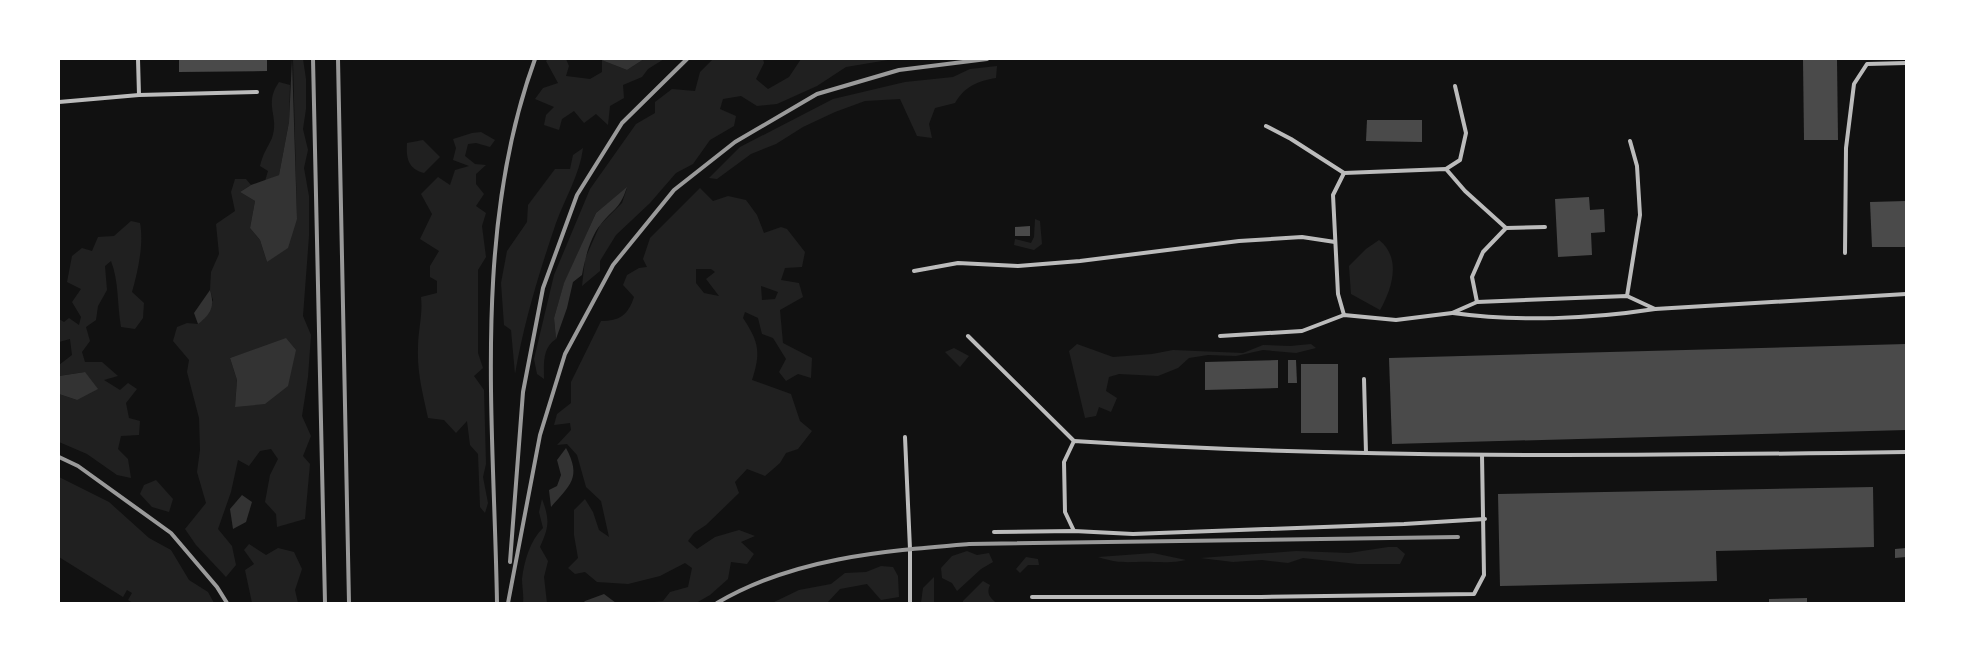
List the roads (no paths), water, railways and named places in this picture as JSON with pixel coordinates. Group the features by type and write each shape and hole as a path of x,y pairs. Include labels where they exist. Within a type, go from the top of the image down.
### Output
{"lane":[{"path":"138,59 139,95"},
{"path":"1845,253 1846,148 1854,84 1866,64 1906,63"},
{"path":"1266,126 1291,139 1344,173 1446,169 1460,160 1466,133 1455,86"},
{"path":"59,102 139,95 257,92"},
{"path":"1626,296 1640,215 1637,166 1630,141"},
{"path":"1446,169 1464,191 1506,228"},
{"path":"1344,173 1333,195 1338,294 1344,315"},
{"path":"1478,302 1472,277 1483,252 1506,228 1545,226"},
{"path":"914,271 958,263 1018,266 1071,262 1239,241 1302,237 1335,242"},
{"path":"1220,336 1302,331 1344,315 1396,320 1452,313 1485,317 1614,316 1655,309 1906,294"},
{"path":"1452,313 1478,302 1626,296 1655,309"},
{"path":"968,336 1074,441 1163,447 1482,456 1906,452"},
{"path":"1364,379 1366,453"},
{"path":"905,437 910,549 910,603"},
{"path":"1074,441 1064,462 1065,512 1074,531"},
{"path":"1032,597 1261,597 1474,594 1484,576 1485,519 1482,456"},
{"path":"994,532 1074,531 1133,534 1404,524 1485,519"}],"railway":[{"path":"313,59 325,603"},
{"path":"338,59 349,603"},
{"path":"497,603 491,397 494,259 502,191 515,124 535,59"},
{"path":"510,562 523,392 543,288 577,195 622,123 687,59"},
{"path":"508,603 540,435 565,354 613,265 674,190 735,142 817,94 899,70 987,59"},
{"path":"59,457 78,466 171,533 217,587 227,603"},
{"path":"717,603 746,588 807,566 872,554 969,544 1458,537"}]}
